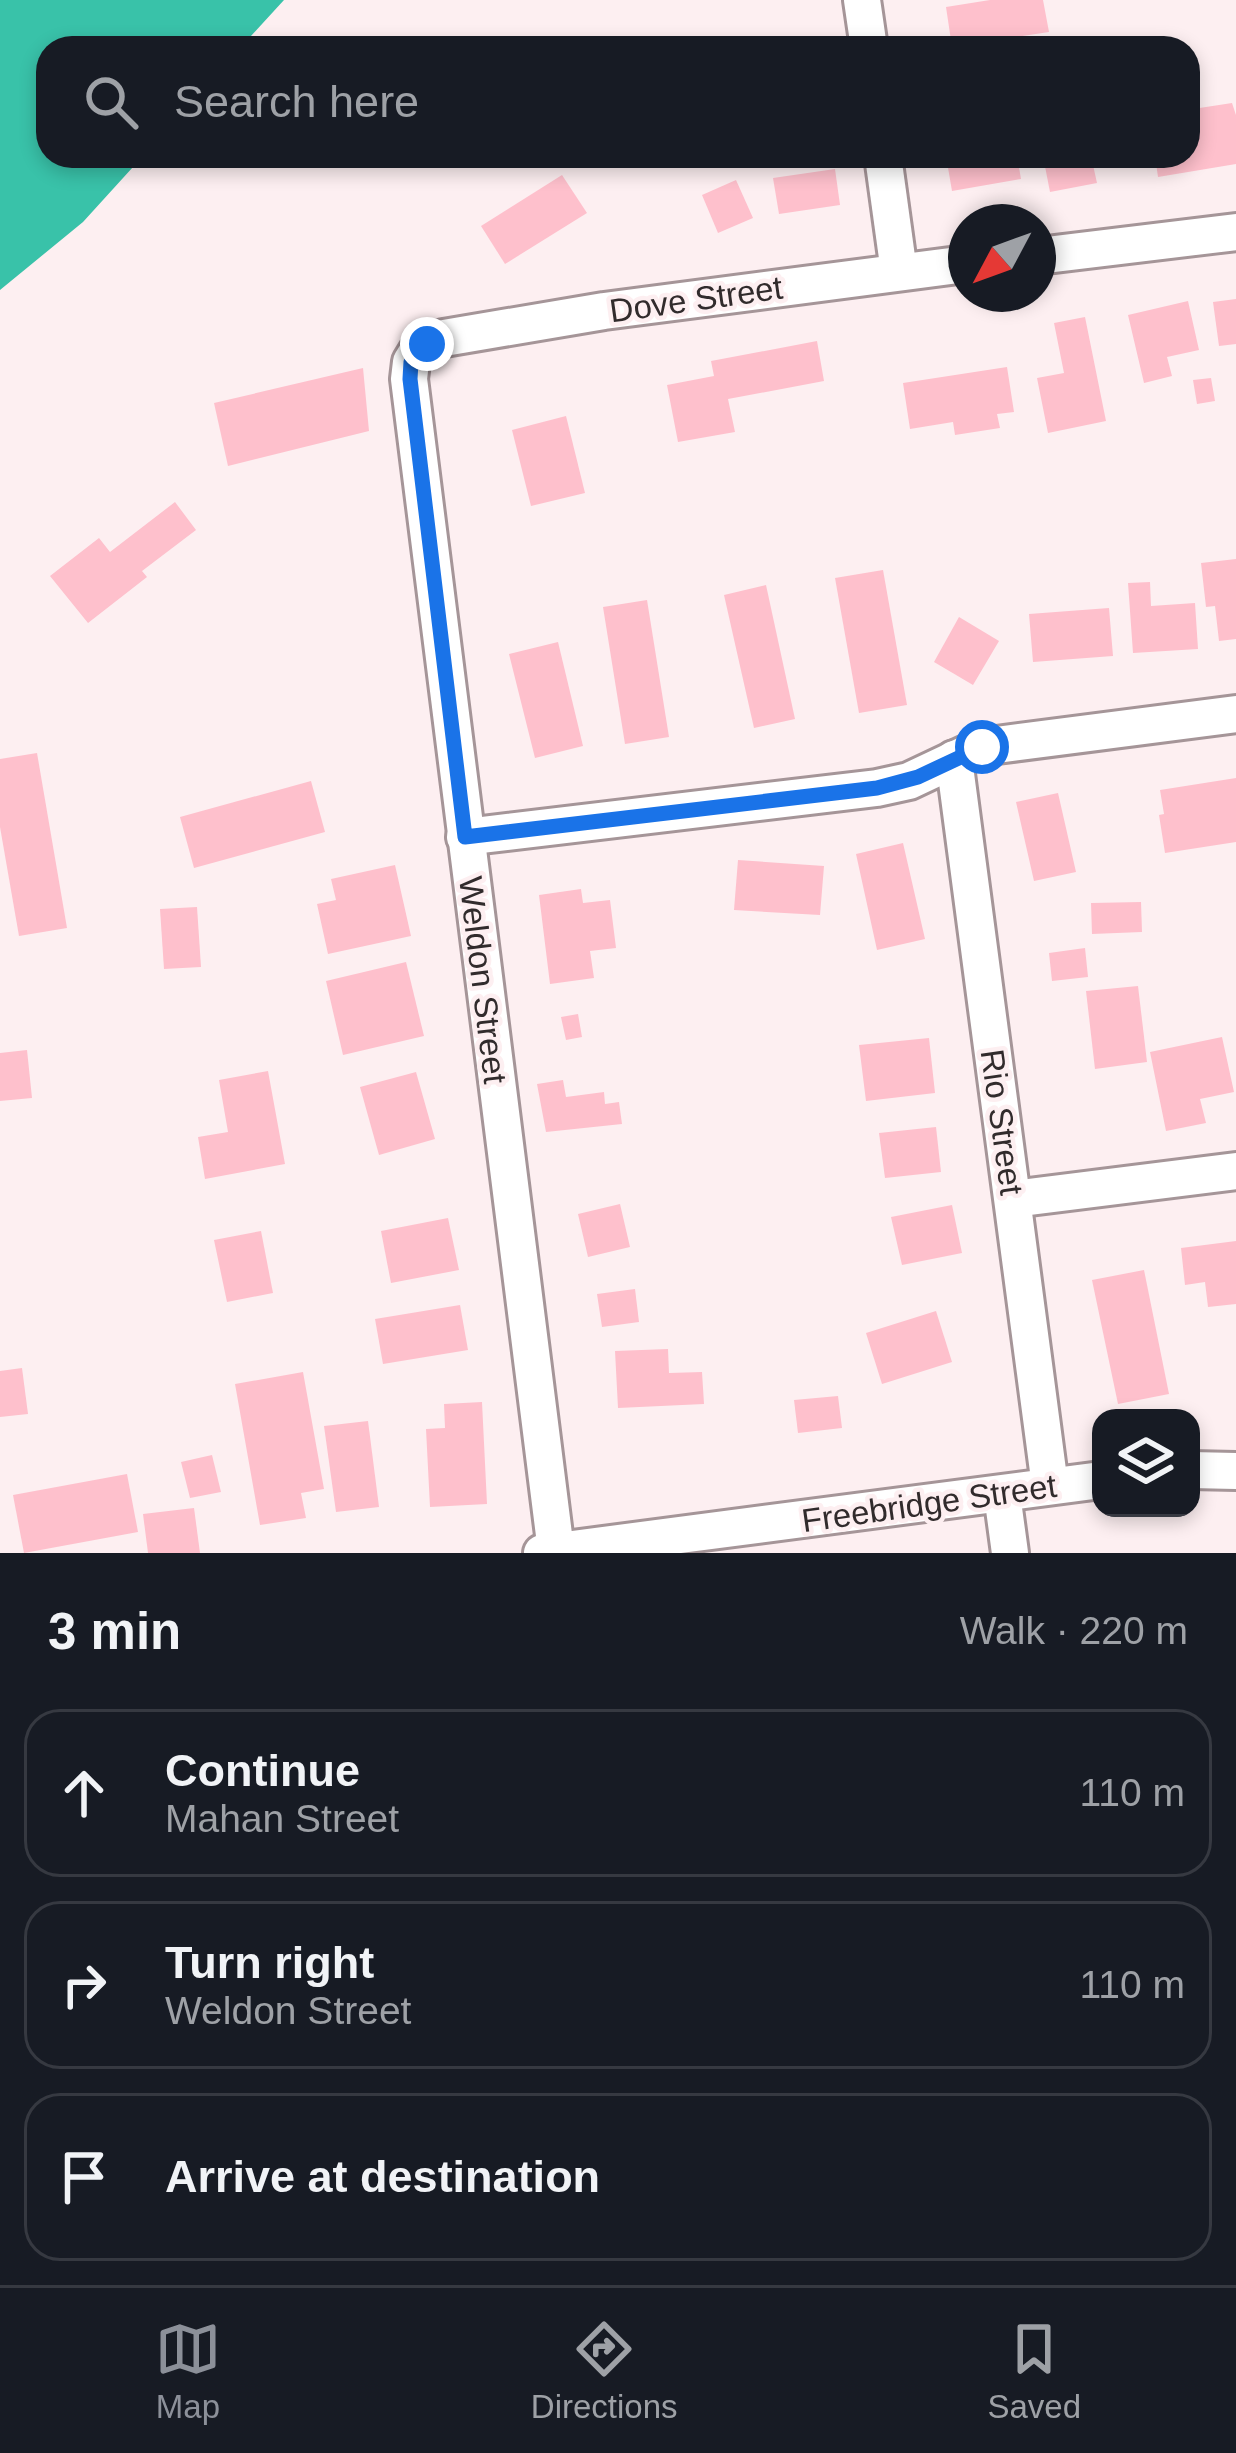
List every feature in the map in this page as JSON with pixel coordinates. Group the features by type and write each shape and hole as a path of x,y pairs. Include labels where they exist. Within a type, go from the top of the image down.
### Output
{"street":[{"path":"862,0 866,36"},
{"path":"885,168 899,272"},
{"path":"1056,254 1236,232"},
{"name":"Dove Street","path":"427,344 604,311 948,266"},
{"name":"Weldon Street","path":"427,344 411,362 410,379 549,1552"},
{"path":"465,837 877,788 909,781 991,745 1236,714"},
{"name":"Rio Street","path":"954,759 1050,1486"},
{"path":"1013,1199 1236,1172"},
{"path":"1200,1470 1236,1471"},
{"name":"Freebridge Street","path":"549,1552 1092,1481"},
{"path":"1002,1494 1010,1553"}],"shaded area":[{"path":"0,0 284,0 251,36 36,36 36,168 132,168 83,222 0,290"}],"building":[{"path":"990,0 1043,0 1049,32 950,36 946,7"},
{"path":"1232,103 1236,164 1158,177 1157,168 1200,168 1200,108"},
{"path":"948,168 1019,168 1021,179 952,191"},
{"path":"1045,168 1094,168 1097,183 1050,192"},
{"path":"835,169 840,205 779,214 773,178"},
{"path":"562,175 587,213 505,264 481,226"},
{"path":"736,180 753,218 718,233 702,195"},
{"path":"1236,299 1236,344 1219,346 1213,302"},
{"path":"1188,301 1199,350 1167,357 1172,376 1144,383 1128,315"},
{"path":"1085,317 1106,421 1048,433 1037,378 1064,373 1054,323"},
{"path":"817,341 824,381 728,399 735,432 678,442 667,385 714,376 711,361"},
{"path":"1007,367 1014,412 997,414 1000,428 955,435 953,422 910,429 903,383"},
{"path":"363,368 369,431 228,466 214,403"},
{"path":"1211,378 1215,401 1197,404 1193,380"},
{"path":"566,416 585,493 531,506 512,430"},
{"path":"175,502 196,530 142,571 147,577 88,623 50,576 99,538 110,552"},
{"path":"1236,559 1236,639 1219,641 1215,606 1206,607 1201,563"},
{"path":"883,570 907,705 859,713 835,578"},
{"path":"1150,582 1151,606 1195,603 1198,649 1133,653 1128,583"},
{"path":"766,585 795,719 754,728 724,595"},
{"path":"647,600 669,737 625,744 603,607"},
{"path":"1109,608 1113,656 1033,662 1029,614"},
{"path":"959,617 999,641 973,685 934,662"},
{"path":"558,642 583,746 535,758 509,654"},
{"path":"37,753 67,928 19,936 0,827 0,759"},
{"path":"1236,778 1236,842 1165,853 1160,790"},
{"path":"311,781 325,832 194,868 180,817"},
{"path":"1058,793 1076,872 1034,881 1016,802"},
{"path":"903,843 925,939 877,950 856,854"},
{"path":"738,860 824,866 820,915 734,910"},
{"path":"395,865 411,936 328,954 317,904 336,900 331,879"},
{"path":"581,889 583,903 610,900 616,948 590,951 594,978 550,984 539,895"},
{"path":"1141,902 1142,932 1092,934 1091,903"},
{"path":"197,907 201,967 164,969 160,909"},
{"path":"1085,948 1088,977 1052,981 1049,953"},
{"path":"406,962 424,1036 343,1055 326,981"},
{"path":"1138,986 1147,1062 1095,1069 1086,991"},
{"path":"578,1014 582,1037 566,1040 561,1017"},
{"path":"1222,1037 1234,1092 1200,1099 1206,1123 1166,1131 1150,1052"},
{"path":"929,1038 935,1093 866,1101 859,1045"},
{"path":"27,1050 32,1098 0,1101 0,1053"},
{"path":"268,1071 285,1164 205,1179 198,1137 228,1132 219,1080"},
{"path":"416,1072 435,1139 379,1155 360,1087"},
{"path":"563,1080 566,1097 604,1092 605,1104 619,1102 622,1124 546,1132 537,1084"},
{"path":"936,1127 941,1172 885,1178 879,1133"},
{"path":"620,1204 630,1247 588,1257 578,1214"},
{"path":"952,1205 962,1253 902,1265 891,1217"},
{"path":"448,1218 459,1270 391,1283 381,1231"},
{"path":"261,1231 273,1293 227,1302 214,1240"},
{"path":"1236,1241 1236,1304 1208,1307 1205,1282 1185,1285 1181,1248"},
{"path":"1144,1270 1169,1394 1118,1404 1092,1280"},
{"path":"635,1289 639,1322 602,1327 597,1294"},
{"path":"460,1305 468,1350 383,1364 375,1319"},
{"path":"936,1311 952,1362 882,1384 866,1333"},
{"path":"668,1349 669,1373 702,1372 704,1404 618,1408 615,1351"},
{"path":"22,1368 28,1414 0,1417 0,1371"},
{"path":"303,1372 324,1489 301,1493 306,1518 260,1525 235,1384"},
{"path":"838,1396 842,1428 798,1433 794,1400"},
{"path":"482,1402 487,1504 430,1507 426,1429 445,1428 444,1404"},
{"path":"368,1421 379,1507 336,1512 324,1426"},
{"path":"212,1455 221,1492 190,1498 181,1462"},
{"path":"127,1474 138,1532 24,1553 13,1495"},
{"path":"194,1508 200,1553 148,1553 143,1514"}],"route":[{"path":"427,344 411,362 410,379 465,837 877,788 918,777 982,747"}]}
